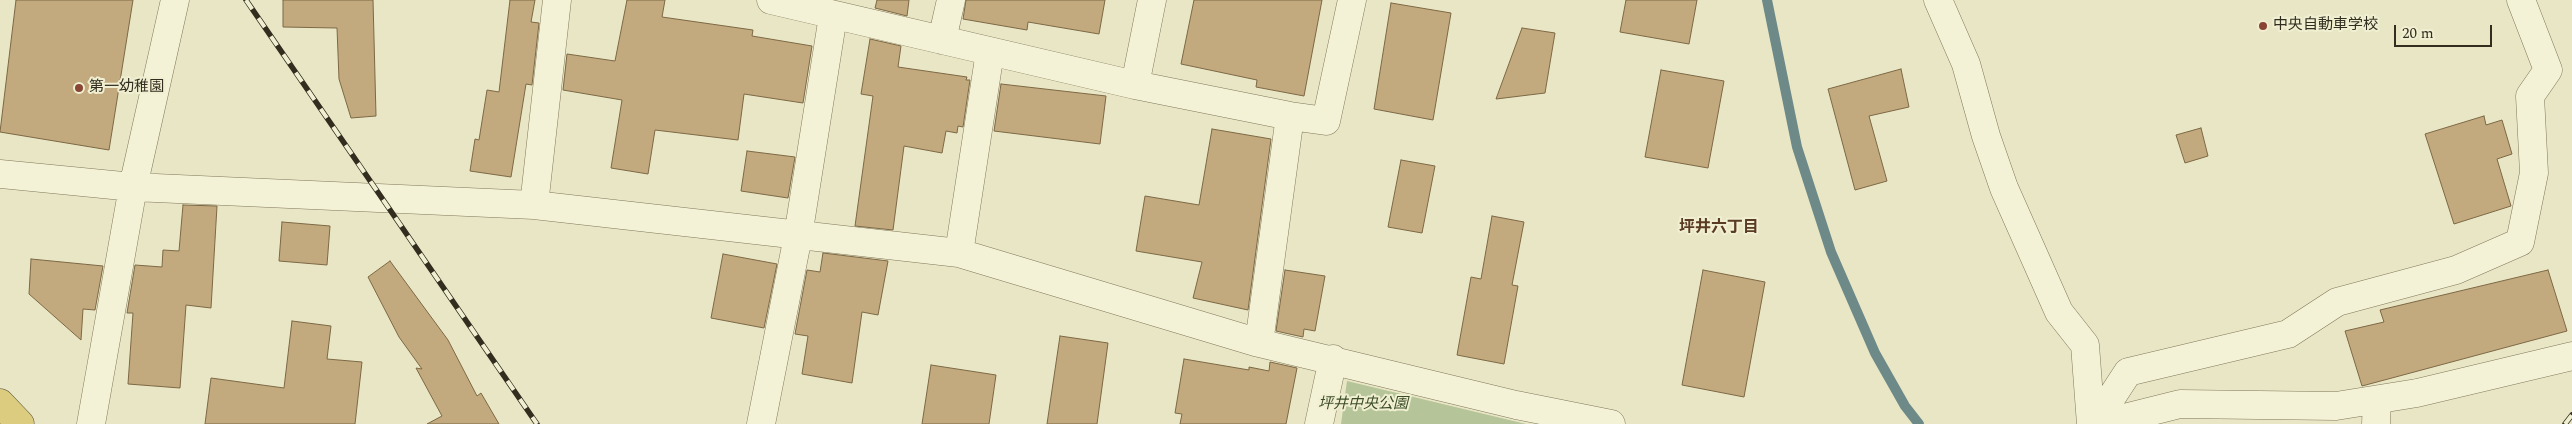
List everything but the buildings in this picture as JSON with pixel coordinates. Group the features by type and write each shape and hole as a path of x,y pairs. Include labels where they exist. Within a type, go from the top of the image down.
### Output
{"highway":[{"path":"0,403 20,424"}],"street":[{"path":"91,424 133,187 175,0"},
{"path":"534,205 557,0"},
{"path":"771,0 1135,85 1290,116 1326,120 1352,0"},
{"path":"942,40 951,0"},
{"path":"1135,85 1152,0"},
{"path":"1938,0 1966,64 1986,136 2004,188 2059,312 2085,344 2092,424"},
{"path":"2092,424 2128,372 2288,334 2337,302 2456,270 2520,242 2534,173 2530,96 2548,70 2521,0"},
{"path":"761,424 798,236 833,16"},
{"path":"959,253 990,52"},
{"path":"1259,343 1290,116"},
{"path":"0,174 133,187 534,205 959,253 1259,343 1333,359 1516,405 1611,424"},
{"path":"2100,424 2180,404 2336,406 2376,412 2417,393 2572,356"},
{"path":"1319,424 1333,359"}],"green space":[{"name":"坪井中央公園","path":"1347,381 1526,424 1341,424"}],"waterway":[{"path":"1767,0 1797,147 1831,252 1875,353 1905,406 1919,424"}],"railway":[{"path":"246,0 537,424"},
{"path":"2565,424 2572,415"}],"place":[{"name":"中央自動車学校","path":"2263,26"},
{"name":"第一幼稚園","path":"79,88"}],"district":[{"name":"坪井六丁目","path":"1719,229"}]}
